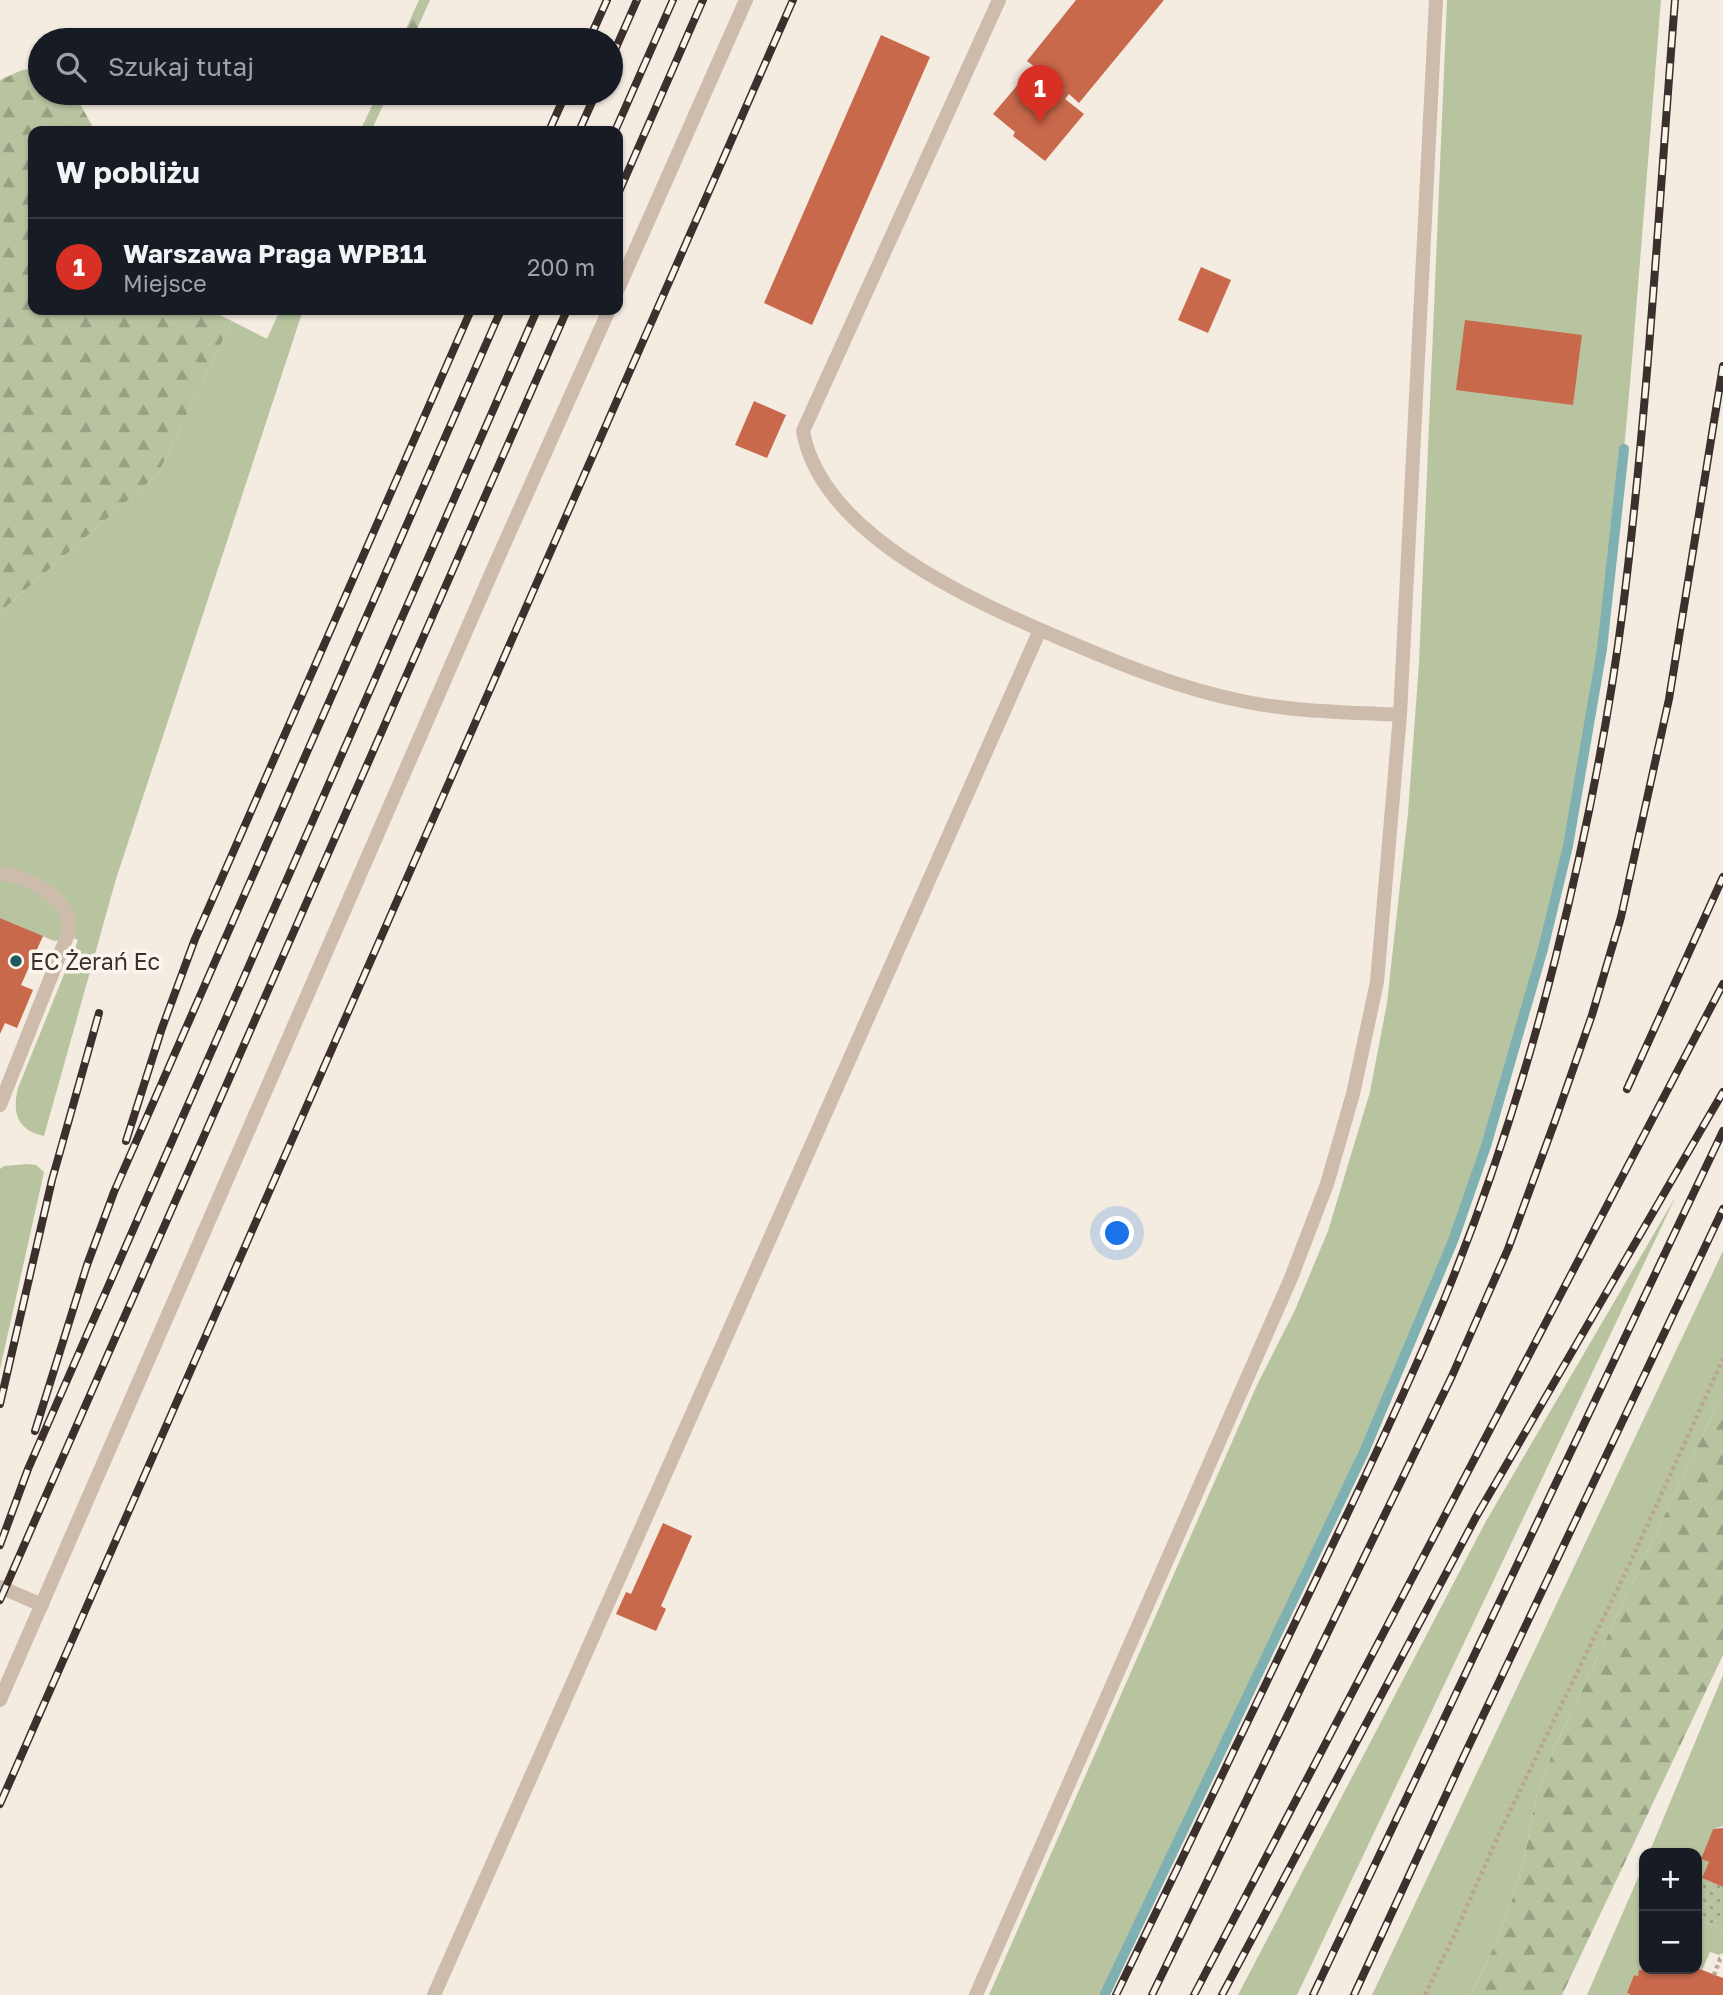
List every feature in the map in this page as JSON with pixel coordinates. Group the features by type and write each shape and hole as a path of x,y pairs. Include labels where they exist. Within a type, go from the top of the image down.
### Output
{"lane":[{"path":"623,278 746,0"},
{"path":"999,0 803,431 805,445 814,467 842,505 876,538 944,584 1040,630 1160,680 1239,701 1298,711 1400,715"},
{"path":"976,1995 1291,1278 1327,1184 1353,1094 1377,982 1400,715 1436,0"},
{"path":"0,1700 606,315"},
{"path":"434,1995 1040,630"},
{"path":"0,874 42,888 57,901 68,918 68,934 0,1105"},
{"path":"0,1587 42,1605"}],"path":[{"path":"1425,1995 1499,1834 1630,1563 1723,1359"},
{"path":"1714,1975 1720,1959 1723,1958"}],"green space":[{"path":"419,0 430,0 417,28 406,28"},
{"path":"1447,0 1661,0 1612,567 1591,721 1561,873 1502,1096 1479,1169 1435,1287 1356,1470 1105,1995 989,1995 1257,1385 1295,1310 1328,1231 1370,1092 1387,1003 1408,813 1419,663"},
{"path":"28,69 28,105 81,105 92,126 28,126 28,315 219,315 232,321 158,474 0,612 0,80"},
{"path":"372,105 383,105 373,126 362,126"},
{"path":"278,315 301,315 116,879 44,1136 22,1125 16,1113 16,1097 78,940 64,933 60,940 54,941 0,918 0,612 158,474 232,321 267,339"},
{"path":"36,1165 44,1172 0,1369 0,1169 4,1166"},
{"path":"1676,1196 1297,1995 1238,1995 1485,1523"},
{"path":"1723,1251 1723,1392 1553,1751 1536,1798 1524,1859 1512,1900 1471,1995 1372,1995"},
{"path":"1723,1392 1723,1655 1562,1995 1471,1995 1512,1900 1524,1859 1536,1798 1553,1751"},
{"path":"1723,1675 1723,1826 1713,1829 1702,1856 1702,1848 1651,1848"},
{"path":"1702,1859 1709,1862 1702,1880"},
{"path":"1639,1875 1639,1974 1638,1976 1634,1975 1627,1993 1630,1995 1587,1995"},
{"path":"1702,1878 1723,1887 1723,1929 1702,1921"},
{"path":"1702,1921 1723,1929 1723,1953 1719,1955 1710,1952 1702,1970"}],"building":[{"path":"1076,0 1164,0 1079,103 1069,94 1065,99 1084,114 1045,161 1013,136 1015,132 993,114 1027,74 1039,83 1045,75 1027,61"},
{"path":"881,35 930,57 812,325 764,303"},
{"path":"1201,267 1231,280 1208,333 1178,320"},
{"path":"1465,320 1582,335 1573,405 1456,390"},
{"path":"754,401 786,415 767,458 735,445"},
{"name":"EC Żerań Ec","path":"0,918 43,936 21,985 33,990 17,1028 5,1023 0,1034"},
{"path":"663,1523 692,1536 661,1606 666,1609 656,1631 616,1614 626,1592 631,1594"},
{"path":"1723,1828 1723,1887 1702,1878 1709,1862 1702,1859 1702,1856 1713,1829"},
{"path":"1639,1970 1639,1974 1702,1974 1702,1970 1723,1978 1723,1995 1627,1993 1634,1975 1638,1976"}],"waterway":[{"path":"1105,1994 1364,1452 1453,1241 1486,1146 1543,949 1568,846 1602,649 1624,449"}],"railway":[{"path":"594,28 607,0"},
{"path":"623,32 637,0"},
{"path":"617,126 673,0"},
{"path":"623,183 703,0"},
{"path":"0,1804 793,0"},
{"path":"1116,1995 1352,1504 1444,1300 1506,1132 1532,1046 1576,873 1603,741 1617,653 1646,381 1675,0"},
{"path":"551,126 561,105"},
{"path":"581,126 591,105"},
{"path":"126,1141 162,1028 195,939 469,315"},
{"path":"35,1431 87,1265 114,1192 499,315"},
{"path":"0,1545 28,1469 535,315"},
{"path":"0,1600 565,315"},
{"path":"1152,1995 1452,1376 1508,1249 1555,1121 1592,1015 1621,917 1669,699 1723,366"},
{"path":"1627,1089 1723,877"},
{"path":"1194,1995 1723,984"},
{"path":"0,1404 52,1180 99,1013"},
{"path":"1222,1995 1476,1517 1723,1092"},
{"path":"1313,1995 1723,1131"},
{"path":"1354,1995 1723,1209"}],"place":[{"name":"Warszawa Praga WPB11","path":"1040,123"},
{"name":"EC Żerań Ec","path":"16,961"}]}
